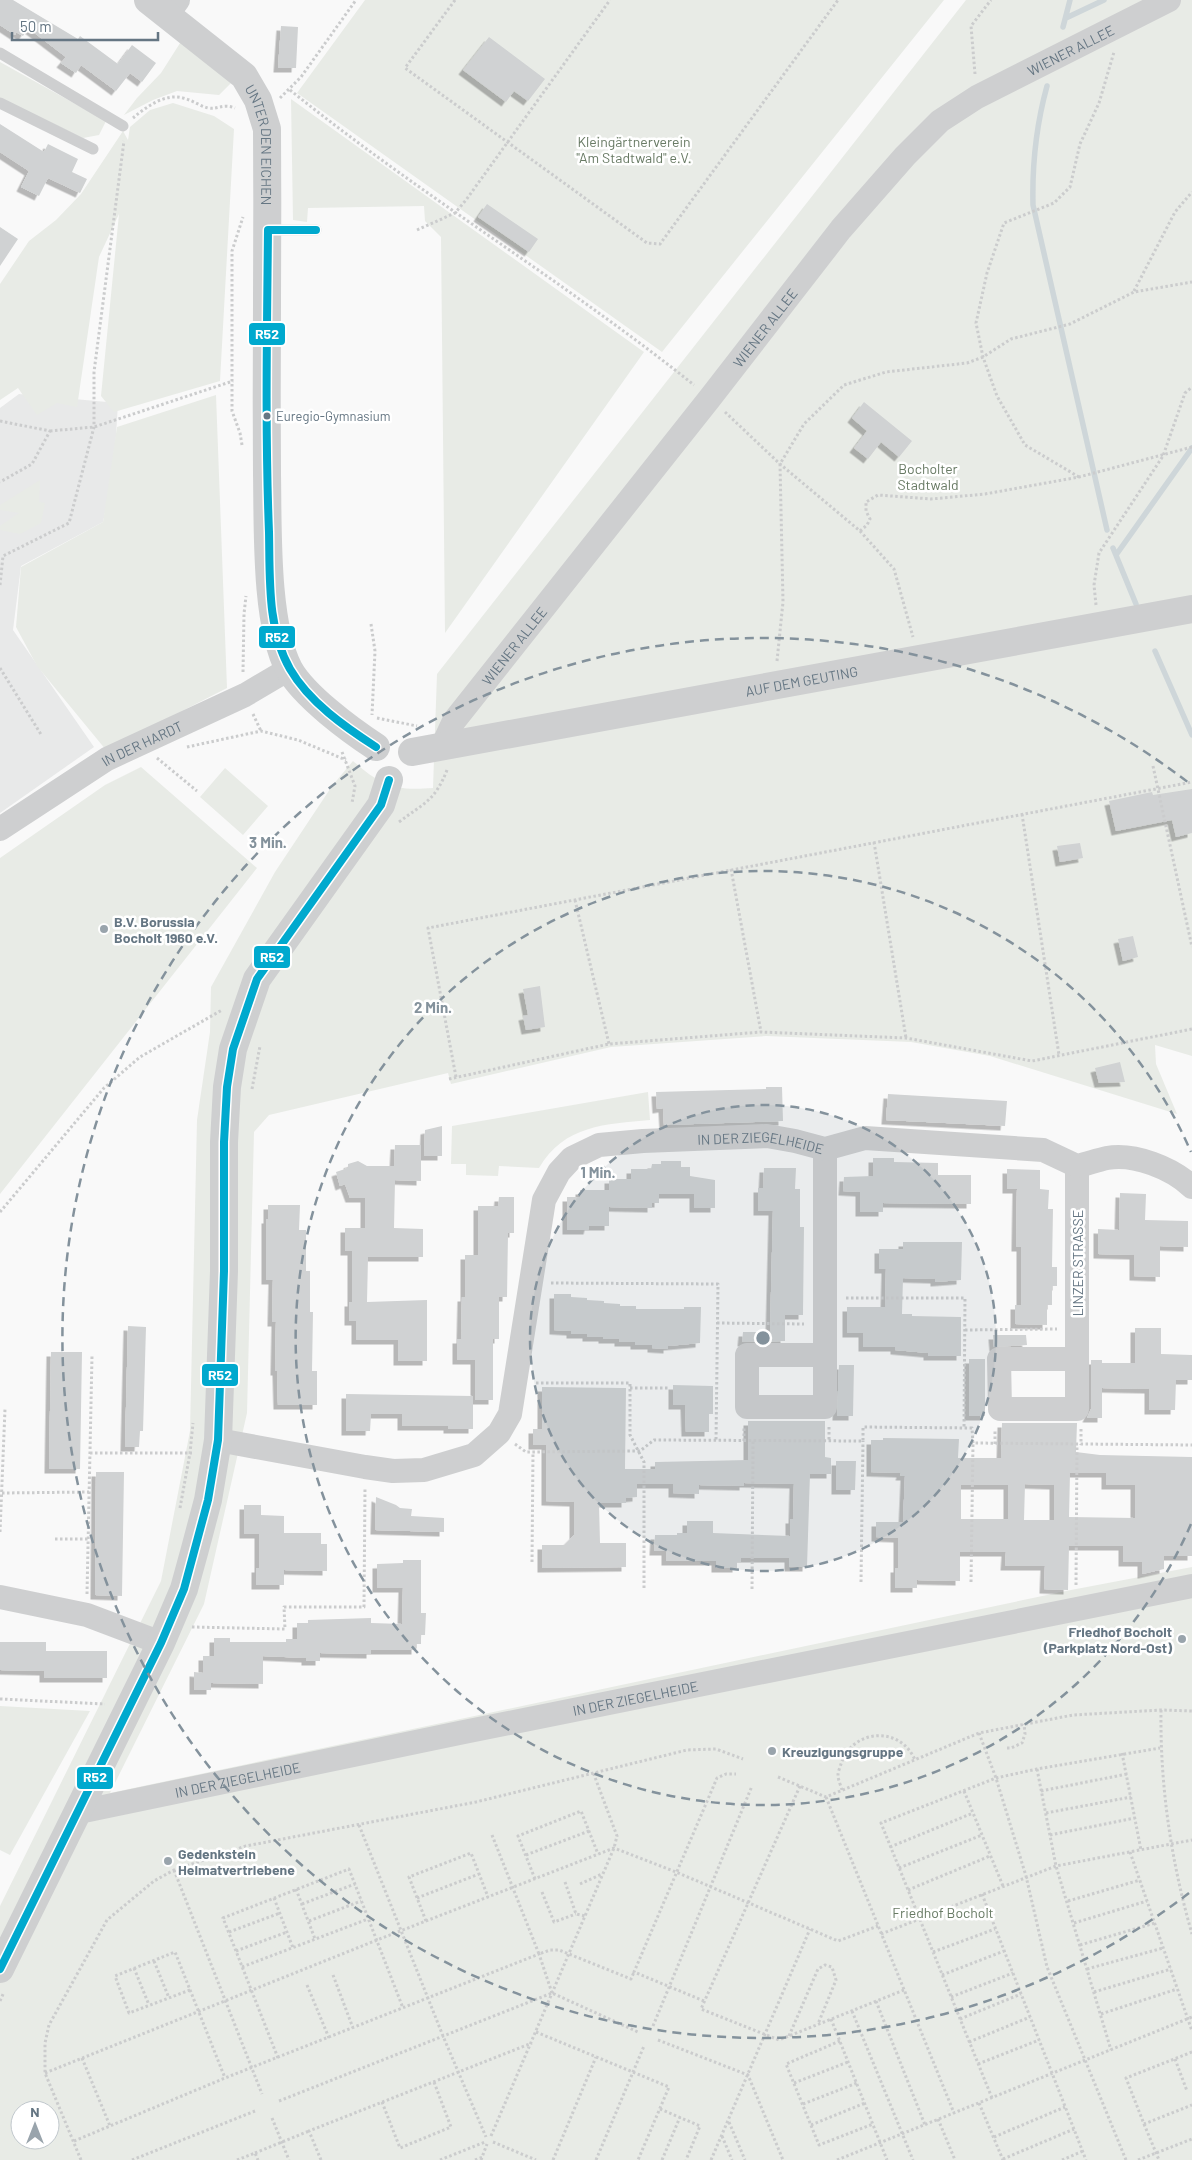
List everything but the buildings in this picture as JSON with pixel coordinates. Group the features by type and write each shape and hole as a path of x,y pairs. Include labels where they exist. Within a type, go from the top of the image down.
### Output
{"street":[{"name":"WIENER ALLEE","path":"445,758 454,721 710,398 841,229 894,169 940,121 977,97 1169,0"},
{"name":"UNTER DEN EICHEN","path":"164,5 244,76 258,100 267,129 268,523 272,606 280,642 289,669 309,694 356,734 376,747"},
{"name":"AUF DEM GEUTING","path":"412,752 445,758 774,686 1192,609"},
{"name":"IN DER HARDT","path":"0,829 107,759 246,695 289,669"},
{"path":"384,740 401,740 408,745 412,752 414,763 407,775 401,779 389,780 377,774 373,768 372,753 384,740"},
{"path":"0,1969 161,1643 184,1589 208,1500 208,1449 224,1271 226,1087 233,1049 257,979 381,806 389,780"},
{"name":"IN DER ZIEGELHEIDE","path":"208,1449 394,1470 424,1470 474,1455 499,1433 510,1414 544,1200 559,1172 572,1158 599,1146 643,1141 767,1136 825,1149 865,1138 1043,1150 1077,1166"},
{"path":"825,1149 825,1355"},
{"path":"1077,1166 1107,1158 1128,1156 1154,1164 1192,1187"},
{"name":"LINZER STRASSE","path":"1077,1166 1077,1360"},
{"name":"IN DER ZIEGELHEIDE","path":"78,1812 474,1730 1192,1586"},
{"path":"0,1598 87,1615 161,1643"}],"lane":[{"path":"0,53 123,126"},
{"path":"0,103 93,149"},
{"path":"268,230 316,230"}],"path":[{"path":"356,0 290,90 455,212 656,355 710,398 780,464 860,531 894,569 919,660"},
{"path":"455,0 405,68 506,143 647,243 660,244 838,0"},
{"path":"417,230 455,212 610,0"},
{"path":"977,97 971,26 991,0"},
{"path":"1080,477 1025,445 997,396 983,357 976,323 987,273 1004,223 1054,203 1070,187 1080,144 1099,103 1114,54"},
{"path":"3,556 70,523 94,427 94,372 124,138 121,129 142,110 165,98 181,97 211,109 226,105 241,110"},
{"path":"1134,292 1175,212 1192,192"},
{"path":"242,208 243,218 232,251 232,411 240,433 242,451"},
{"path":"774,686 783,602 780,464 804,424 844,385 886,372 967,362 983,357 1011,339 1070,324 1134,292 1192,282"},
{"path":"0,421 50,431 94,427 233,381"},
{"path":"1099,625 1094,585 1099,554 1162,456 1185,393 1192,387"},
{"path":"0,482 32,464 50,431"},
{"path":"860,531 867,525 870,519 866,511 866,502 878,495 931,499 985,494 1080,477 1162,456 1192,446"},
{"path":"0,552 3,556 0,586"},
{"path":"247,593 244,614 246,695 261,732"},
{"path":"371,624 375,651 372,717"},
{"path":"0,668 1,673 42,736"},
{"path":"180,749 261,732 298,740 346,760 356,786 352,809"},
{"path":"163,753 154,755 197,791"},
{"path":"397,824 429,801 440,788 445,758"},
{"path":"1153,766 1192,947"},
{"path":"456,1077 428,928 1192,782"},
{"path":"1022,814 1059,1055"},
{"path":"874,842 906,1038"},
{"path":"731,869 761,1032"},
{"path":"575,900 609,1044"},
{"path":"0,1212 104,1088 140,1057 226,1008"},
{"path":"449,1079 609,1044 761,1032 906,1038 1032,1061 1192,1029"},
{"path":"251,1096 262,1040"},
{"path":"530,1282 718,1284 716,1441"},
{"path":"825,1298 965,1298 964,1428"},
{"path":"718,1323 825,1324"},
{"path":"965,1330 1077,1329"},
{"path":"87,1615 92,1356"},
{"path":"515,1383 630,1382 630,1436 640,1451 644,1462 644,1589"},
{"path":"630,1388 668,1388"},
{"path":"0,1532 5,1410"},
{"path":"178,1516 208,1449 194,1416"},
{"path":"862,1582 863,1427 972,1428 971,1582"},
{"path":"499,1433 526,1452 640,1451 654,1440 863,1441"},
{"path":"752,1589 753,1441"},
{"path":"973,1443 1192,1445"},
{"path":"1076,1585 1077,1444"},
{"path":"90,1453 208,1449"},
{"path":"532,1562 533,1452"},
{"path":"186,1627 285,1629 284,1607 364,1607 365,1467"},
{"path":"2,1493 89,1492"},
{"path":"55,1539 88,1539"},
{"path":"0,1699 106,1704"},
{"path":"826,1797 979,1733 1073,1715 1160,1710 1192,1711"},
{"path":"1160,1710 1160,1748 1171,1844 1192,1934"},
{"path":"1007,1748 1022,1743 1025,1734 1024,1724"},
{"path":"979,1733 996,1778 1026,1876 1047,1967 1126,2160"},
{"path":"842,1790 838,1774 844,1754 856,1742 874,1735 892,1738 910,1750 915,1760"},
{"path":"992,2098 881,1824 996,1778 1122,1753 1160,1748"},
{"path":"81,2160 45,2073 45,2043 49,2025 107,1920 154,1881 174,1870 246,1846 476,1802 687,1750 716,1749 743,1758"},
{"path":"1122,1753 1142,1850"},
{"path":"1037,1769 1056,1866 1111,2050"},
{"path":"491,2136 614,1848 617,1836 593,1772"},
{"path":"74,2141 224,2078 555,1949 631,1979 717,1778 726,1774 736,1774"},
{"path":"1042,1791 1126,1774"},
{"path":"778,1777 826,1797 954,2113"},
{"path":"652,2026 752,1786"},
{"path":"800,1786 701,2009 779,2040 904,1990"},
{"path":"964,1791 1003,1886"},
{"path":"1046,1813 1131,1796"},
{"path":"535,1879 518,1836 581,1812 598,1854"},
{"path":"890,1846 973,1813"},
{"path":"1050,1835 1135,1818"},
{"path":"359,1825 443,2036 486,2137"},
{"path":"526,1855 589,1831"},
{"path":"899,1868 982,1834"},
{"path":"492,1835 539,1954 552,1993"},
{"path":"881,1934 1026,1876 1056,1866 1192,1840"},
{"path":"45,2073 377,1940 614,1848 710,1886 838,1941 878,1926"},
{"path":"1130,1852 1192,2032"},
{"path":"426,1921 408,1877 471,1853 488,1897"},
{"path":"908,1890 991,1856"},
{"path":"278,2058 223,1918 349,1869 403,2008"},
{"path":"174,1870 262,2094"},
{"path":"417,1898 479,1874"},
{"path":"580,1884 603,1874"},
{"path":"1068,1901 1140,1880"},
{"path":"565,1882 576,1914"},
{"path":"302,1904 355,1884"},
{"path":"296,1889 315,1939"},
{"path":"542,1892 554,1922 576,1914 585,1916"},
{"path":"982,1894 1086,2160"},
{"path":"274,1898 293,1948"},
{"path":"309,1921 361,1901"},
{"path":"1074,1923 1147,1901"},
{"path":"229,1932 280,1913"},
{"path":"242,1967 368,1919"},
{"path":"1080,1945 1154,1922"},
{"path":"711,2160 810,1929"},
{"path":"933,1952 995,1929"},
{"path":"236,1951 287,1932"},
{"path":"1087,1969 1163,1948"},
{"path":"942,1975 1004,1951"},
{"path":"190,1990 129,2013 115,1976 176,1952 224,2078"},
{"path":"154,1960 169,1998"},
{"path":"789,2036 818,1969 826,1965 832,1967 836,1980 818,2024"},
{"path":"134,1968 149,2005"},
{"path":"1094,1992 1171,1969"},
{"path":"634,1972 705,2001"},
{"path":"951,1997 1012,1973"},
{"path":"332,1976 353,2028"},
{"path":"307,1984 328,2038"},
{"path":"1101,2014 1178,1989"},
{"path":"279,2101 552,1993 638,2032"},
{"path":"960,2019 1021,1994"},
{"path":"876,2001 925,2124"},
{"path":"852,2010 913,2160"},
{"path":"969,2042 1030,2017"},
{"path":"837,2160 1192,2017"},
{"path":"831,2019 887,2160"},
{"path":"536,2032 669,2087 638,2160"},
{"path":"658,2040 748,2075 783,2160"},
{"path":"978,2064 1039,2040"},
{"path":"840,2041 786,2064 819,2145 873,2124"},
{"path":"237,2160 532,2043"},
{"path":"596,2160 644,2046"},
{"path":"1159,2160 1126,2078 1192,2052"},
{"path":"553,2160 596,2057"},
{"path":"82,2058 110,2126"},
{"path":"1175,2059 1187,2091"},
{"path":"794,2083 848,2062"},
{"path":"382,2102 400,2148 451,2127 434,2082"},
{"path":"802,2104 857,2083"},
{"path":"811,2125 865,2103"},
{"path":"979,2103 1003,2160 1074,2129"},
{"path":"1144,2124 1192,2105"},
{"path":"994,2137 1065,2107"},
{"path":"660,2109 700,2126 686,2160"},
{"path":"132,2160 254,2110"},
{"path":"662,2160 680,2117"},
{"path":"272,2118 289,2160"},
{"path":"938,2119 955,2160"},
{"path":"728,2121 745,2160"},
{"path":"309,2131 321,2160"},
{"path":"722,2136 732,2160"},
{"path":"1138,2160 1192,2139"},
{"path":"493,2142 536,2160"},
{"path":"440,2160 486,2143 482,2158 475,2160"},
{"path":"1062,2160 1082,2151"},
{"path":"255,2153 258,2160"}],"shaded area":[{"path":"19,394 118,403 114,469 103,522 21,566 13,630 94,747 0,813 0,408"}],"green space":[{"name":"Kleingärtnerverein \"Am Stadtwald\" e.V.","path":"365,0 944,0 662,352 297,93"},
{"path":"966,0 1192,0 1192,1056 1155,1045 1156,1064 1177,1114 990,1056 911,1042 766,1036 611,1047 451,1084 448,1073 269,1115 254,1132 247,1413 204,1604 110,1793 1071,1590 1192,1567 1192,2160 0,2160 0,1906 161,1581 190,1431 197,1120 210,1032 211,987 275,872 332,786 353,761 372,776 389,785 408,789 433,788 437,674"},
{"path":"182,40 232,82 219,95 177,91 153,100 124,115 161,73"},
{"path":"0,62 106,121 99,135 83,138 0,98"},
{"path":"291,99 644,352 445,633 441,237 425,221 424,206 308,208 307,222 293,220"},
{"path":"173,103 214,116 234,129 220,381 114,412 101,396 119,214 99,257 77,407 57,403 37,415 18,388 0,400 0,284 29,241 56,220 81,194 123,131 128,140 130,127 150,110"},
{"path":"216,395 227,688 106,750 37,666 16,627 21,567 103,522 117,427"},
{"path":"40,480 39,502 45,503 41,523 20,534 0,530 0,526 19,513 0,510 0,505"},
{"name":"B.V. Borussia Bocholt 1960 e.V.","path":"141,767 257,868 0,1194 0,858 105,785"},
{"path":"225,768 268,806 243,835 200,797"},
{"path":"648,1092 650,1120 618,1123 587,1129 561,1143 549,1154 539,1168 499,1166 498,1176 466,1175 466,1164 451,1164 452,1126"},
{"path":"0,1706 90,1711 10,1855 0,1850"}],"waterway":[{"path":"1063,27 1070,0"},
{"path":"1066,18 1104,0"},
{"path":"1047,86 1035,146 1033,205 1107,530"},
{"path":"1116,555 1192,448"},
{"path":"1113,548 1136,604"},
{"path":"1155,651 1192,735"}],"transit line":[{"name":"R52","path":"316,230 268,230 267,419 271,602 277,637 290,669 298,681 328,713 376,747"},
{"name":"R52","path":"0,1969 161,1643 184,1589 208,1500 218,1440 224,1271 224,1142 227,1087 233,1049 257,979 381,805 389,780"}],"place":[{"name":"Euregio-Gymnasium","path":"267,416"},
{"name":"B.V. Borussia Bocholt 1960 e.V.","path":"104,929"},
{"name":"Friedhof Bocholt (Parkplatz Nord-Ost)","path":"1182,1639"},
{"name":"Kreuzigungsgruppe","path":"772,1751"},
{"name":"Gedenkstein Heimatvertriebene","path":"168,1861"}],"park label":[{"name":"Bocholter Stadtwald","path":"928,476"},
{"name":"Friedhof Bocholt","path":"943,1912"}]}
